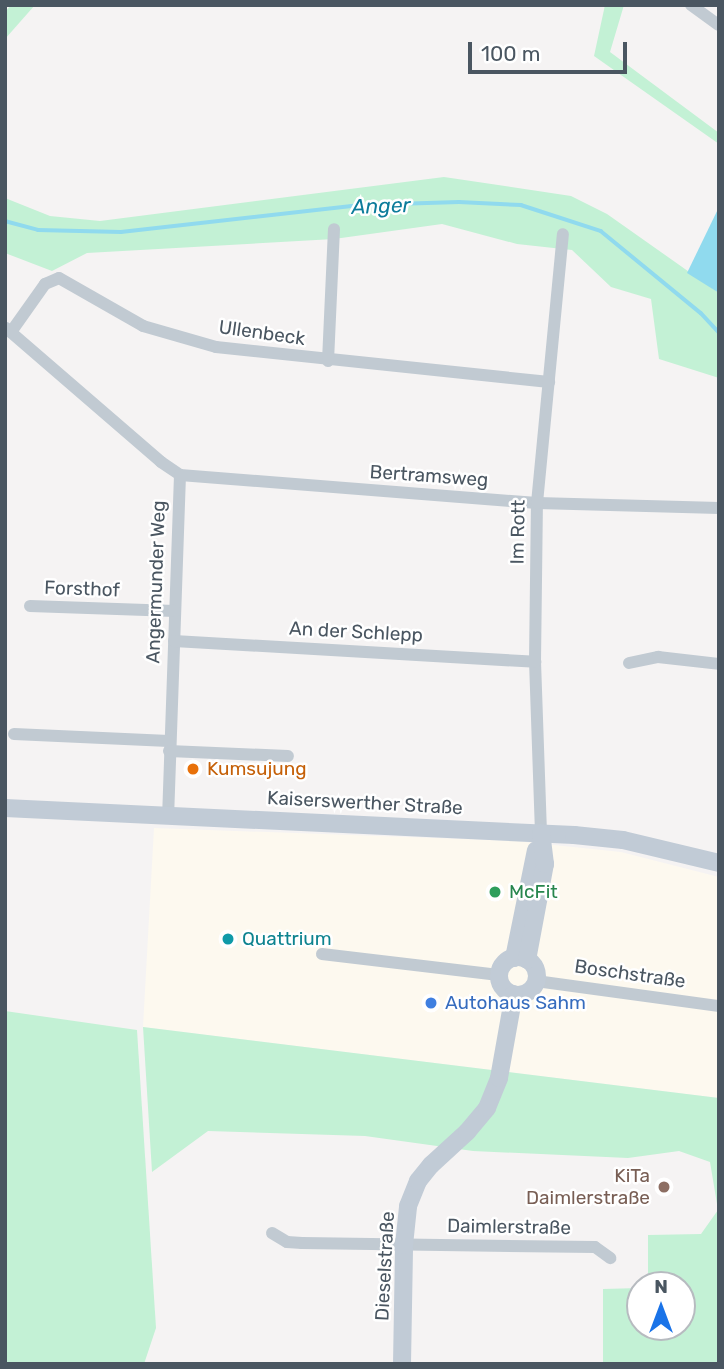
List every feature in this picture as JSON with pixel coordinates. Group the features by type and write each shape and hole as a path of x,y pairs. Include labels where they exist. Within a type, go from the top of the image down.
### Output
{"main road":[{"name":"Kaiserswerther Straße","path":"5,808 541,833 623,840 719,863"},
{"path":"521,959 545,864 541,833"},
{"path":"521,959 536,968 536,981 528,991 514,994 503,987 499,975 503,963 521,959"},
{"name":"Dieselstraße","path":"402,1364 404,1245 408,1206 418,1181 482,1116 493,1097 514,994"}],"street":[{"path":"691,5 719,25"},
{"path":"328,360 334,229"},
{"name":"Im Rott","path":"541,833 535,662 537,503 563,234"},
{"name":"Ullenbeck","path":"8,330 46,284 59,278 143,326 183,339 242,352 549,382"},
{"name":"Angermunder Weg","path":"8,330 160,462 180,475 168,814"},
{"name":"Bertramsweg","path":"180,475 192,479 537,503 719,508"},
{"name":"Forsthof","path":"30,606 175,611"},
{"name":"An der Schlepp","path":"174,641 535,662"},
{"path":"629,663 658,657 719,664"},
{"path":"14,734 288,756"},
{"path":"322,954 499,975"},
{"name":"Boschstraße","path":"536,981 719,1006"},
{"name":"Daimlerstraße","path":"272,1233 295,1242 595,1247 610,1258"}],"shaded area":[{"path":"154,828 516,841 621,852 719,877 719,1098 143,1027"}],"green space":[{"path":"11,5 35,5 5,39 5,12"},
{"path":"605,5 624,5 610,52 719,133 719,144 594,56"},
{"path":"444,177 571,196 607,214 719,293 719,378 659,359 651,299 611,287 572,250 517,244 442,224 334,239 87,253 52,271 5,253 5,198 50,216 100,221"},
{"path":"5,1011 137,1030 156,1328 144,1364 5,1364"},
{"path":"143,1027 719,1098 719,1364 603,1364 603,1289 626,1288 626,1341 696,1341 696,1271 648,1271 648,1235 701,1234 718,1210 710,1162 679,1151 628,1158 473,1151 365,1136 208,1131 152,1172"}],"water":[{"path":"719,207 719,293 687,273"}],"waterway":[{"name":"Anger","path":"5,221 38,230 121,232 362,205 459,202 521,205 601,231 701,313 719,332"}],"place":[{"name":"Kumsujung","path":"193,769"},
{"name":"McFit","path":"495,892"},
{"name":"Quattrium","path":"228,939"},
{"name":"Autohaus Sahm","path":"431,1003"},
{"name":"KiTa Daimlerstraße","path":"664,1187"}]}
